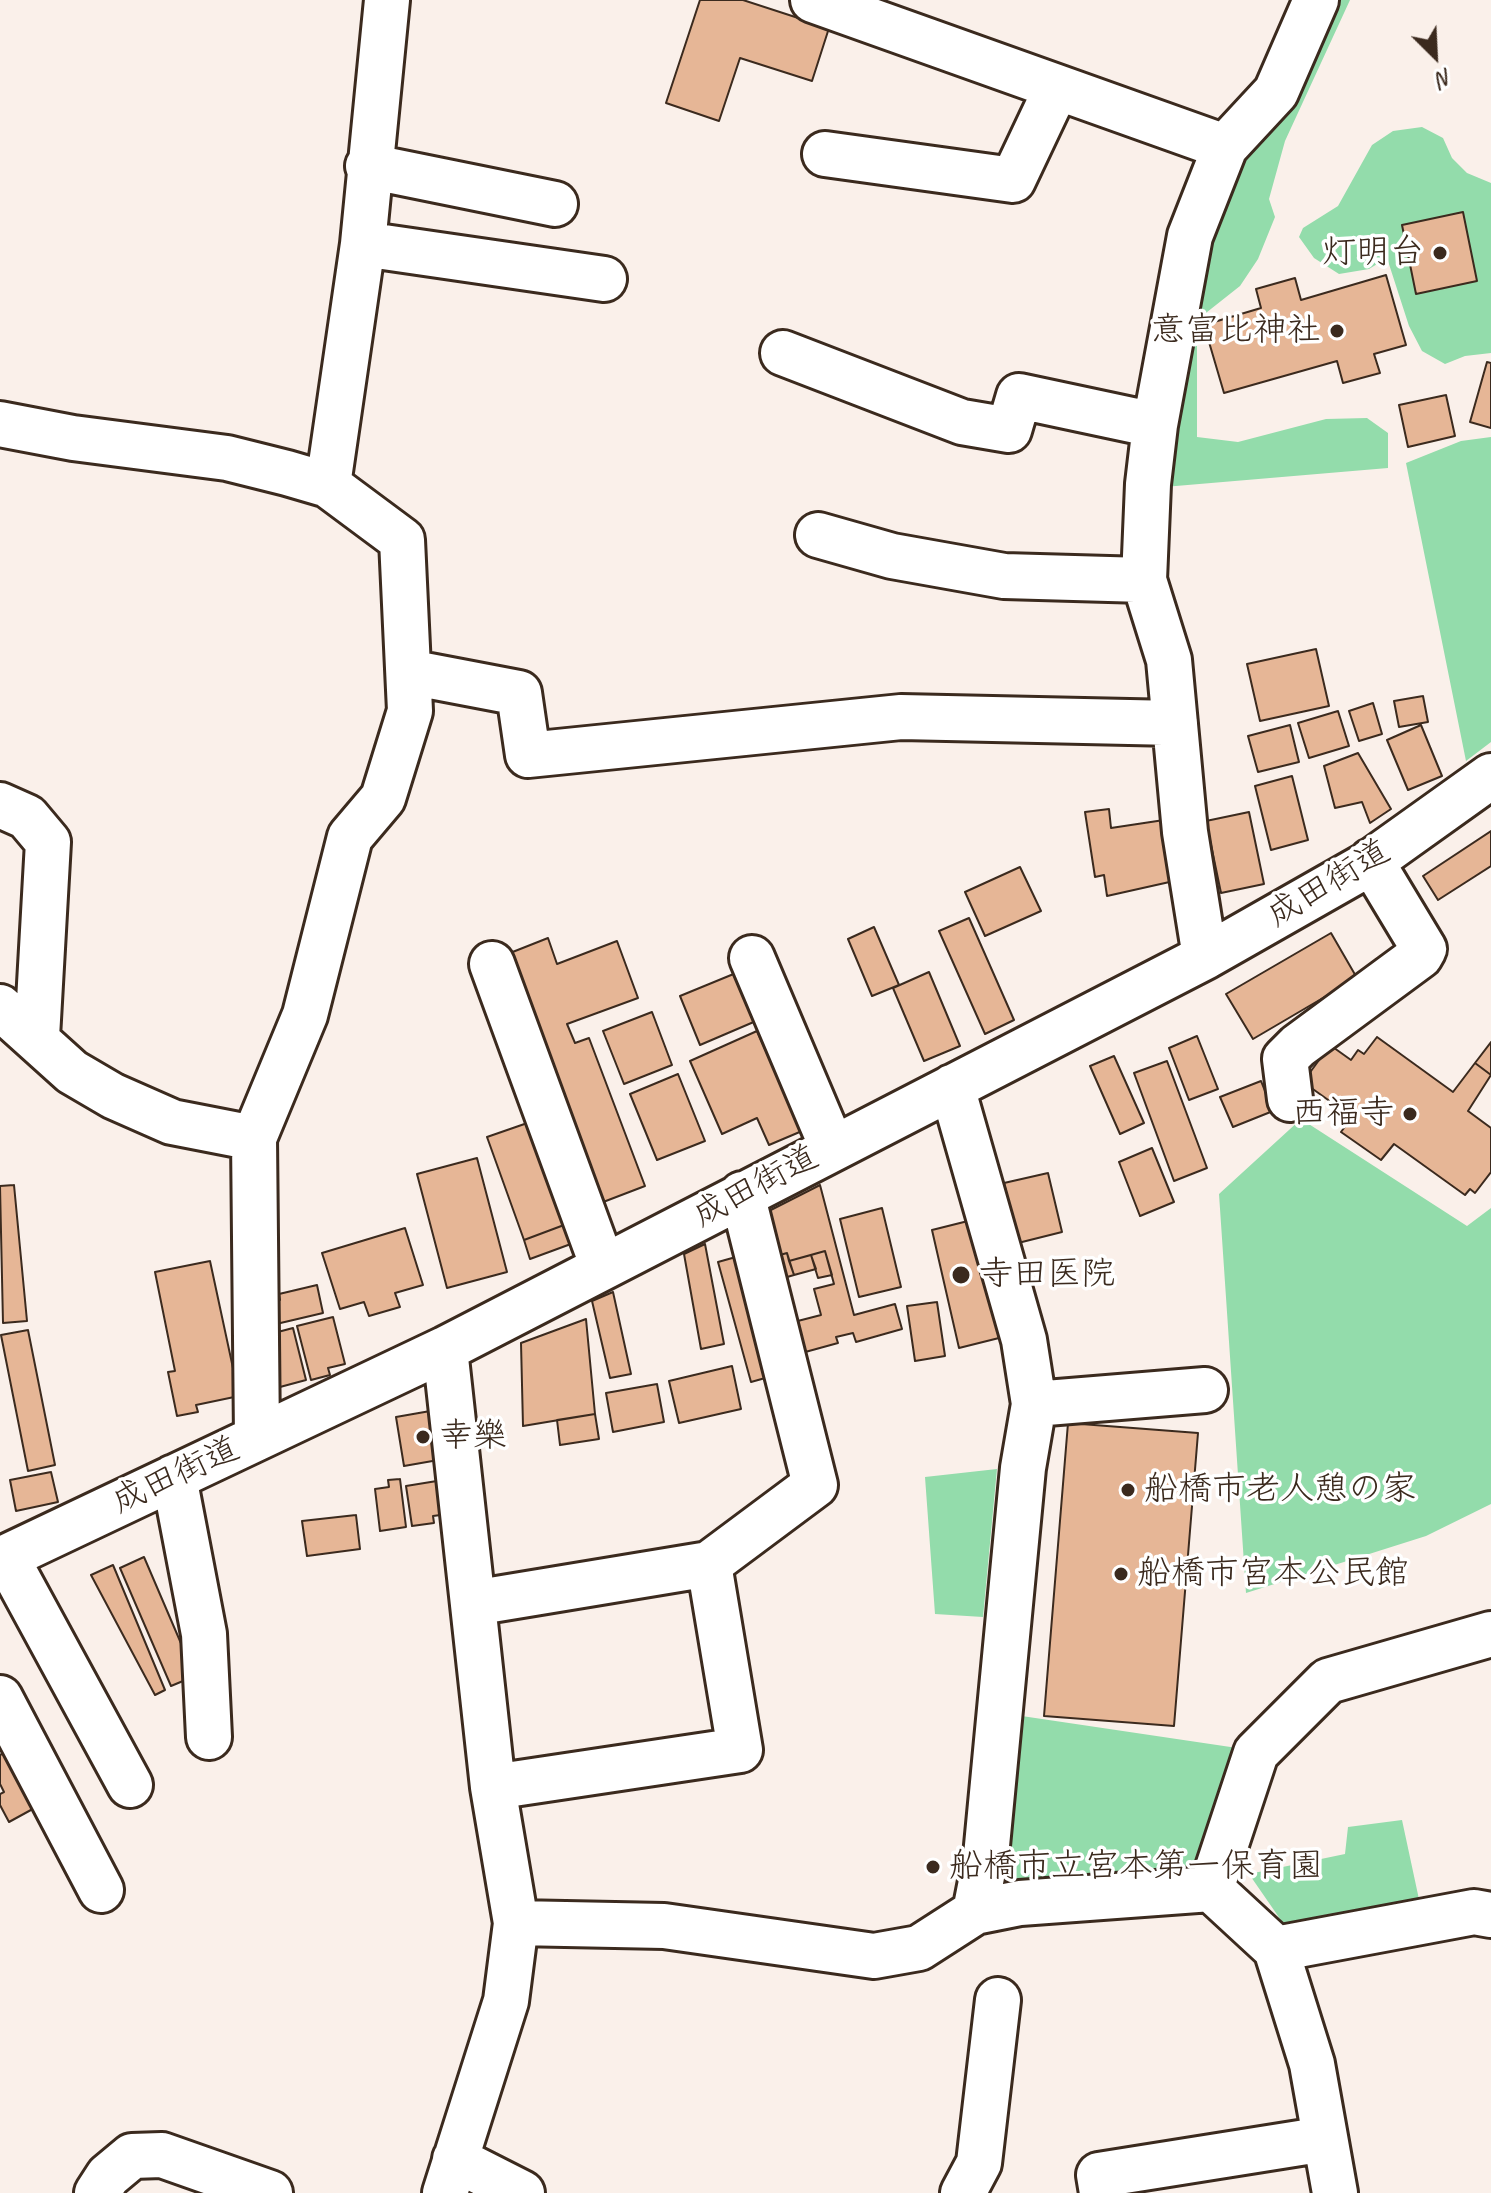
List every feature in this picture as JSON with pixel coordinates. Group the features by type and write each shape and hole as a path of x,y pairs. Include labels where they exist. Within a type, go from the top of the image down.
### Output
{"street":[{"path":"328,485 363,244 368,166 387,0"},
{"path":"813,0 1225,147"},
{"path":"1205,957 1185,832 1169,660 1144,580 1148,484 1155,425 1190,236 1225,147 1276,92 1316,0"},
{"path":"825,154 1013,180 1057,87"},
{"path":"368,166 555,204"},
{"path":"363,244 604,279"},
{"path":"783,353 962,422 1009,430 1019,396 1155,425"},
{"path":"0,424 73,438 227,458 328,485 402,540 410,711 383,798 350,837 305,1015 254,1138 257,1438"},
{"path":"818,535 892,556 1004,576 1144,580"},
{"path":"409,672 519,693 528,755 901,717 1175,723"},
{"name":"成田街道","path":"3,1558 445,1349 1205,957 1371,861 1491,776"},
{"path":"0,805 27,817 48,842 37,1037"},
{"path":"1290,1099 1285,1059 1298,1046 1420,956 1424,949 1371,861"},
{"path":"752,958 832,1147"},
{"path":"492,964 603,1267"},
{"path":"0,1007 37,1037 72,1072 113,1096 172,1122 254,1138"},
{"path":"952,1087 1024,1340 1034,1404 1023,1468 986,1856 975,1912"},
{"path":"473,1603 709,1564 815,1485 742,1194"},
{"path":"445,1349 493,1787 516,1923 506,2001 450,2176 522,2193"},
{"path":"1034,1404 1205,1390"},
{"path":"174,1477 204,1634 209,1737"},
{"path":"3,1558 130,1785"},
{"path":"493,1787 740,1750 709,1564"},
{"path":"1211,1889 1256,1753 1328,1681 1491,1634"},
{"path":"0,1698 101,1890"},
{"path":"516,1923 664,1926 874,1956 919,1948 975,1912 1020,1903 1211,1889 1276,1949 1312,2064 1335,2193"},
{"path":"1276,1949 1474,1912 1491,1915"},
{"path":"963,2193 979,2163 998,2000"},
{"path":"1102,2193 1099,2175 1325,2139"},
{"path":"97,2193 108,2176 132,2156 162,2155 270,2193"}],"green space":[{"path":"1328,0 1350,0 1285,141 1269,199 1275,217 1258,259 1240,286 1197,320 1197,437 1238,442 1326,419 1367,418 1388,433 1388,468 1164,487 1197,240"},
{"path":"1422,127 1443,138 1452,158 1467,173 1491,183 1491,353 1465,356 1445,364 1422,351 1409,326 1387,258 1369,269 1339,274 1314,258 1299,237 1303,228 1338,206 1372,145 1393,131"},
{"path":"1491,437 1491,742 1466,761 1406,463 1461,441"},
{"path":"1301,1119 1467,1226 1491,1208 1491,1504 1426,1536 1246,1593 1219,1194"},
{"path":"997,1469 983,1617 935,1614 925,1477"},
{"path":"1015,1715 1244,1749 1201,1868 1169,1873 1003,1879"},
{"path":"1402,1820 1420,1904 1287,1929 1249,1874 1345,1854 1348,1827"}],"building":[{"path":"700,0 743,0 829,28 812,81 740,58 719,121 666,103"},
{"name":"灯明台","path":"1463,212 1477,281 1416,294 1402,225"},
{"path":"1386,275 1406,345 1374,354 1380,373 1343,383 1337,361 1224,393 1204,325 1261,308 1256,289 1295,278 1301,300"},
{"path":"1487,362 1491,363 1491,428 1470,422"},
{"path":"1446,395 1455,436 1408,447 1399,405"},
{"path":"1316,649 1329,706 1260,721 1247,664"},
{"path":"1423,696 1428,722 1399,727 1394,701"},
{"path":"1373,703 1382,734 1359,741 1349,711"},
{"path":"1338,711 1349,746 1309,758 1298,723"},
{"path":"1290,725 1299,762 1258,772 1248,736"},
{"path":"1421,725 1442,776 1408,790 1387,740"},
{"path":"1358,753 1391,809 1370,823 1362,802 1335,808 1324,766"},
{"path":"1292,776 1308,840 1271,850 1255,786"},
{"path":"1109,809 1111,828 1164,820 1174,881 1107,896 1104,875 1095,877 1085,812"},
{"path":"1249,812 1264,884 1221,893 1206,821"},
{"path":"1491,831 1491,866 1438,900 1423,876"},
{"path":"1020,867 1041,911 985,936 965,892"},
{"path":"969,918 1014,1020 985,1034 939,931"},
{"path":"874,927 899,985 872,996 848,939"},
{"path":"1331,933 1357,978 1253,1039 1226,994"},
{"path":"548,938 557,964 617,941 638,998 567,1024 575,1043 589,1038 645,1186 598,1204 505,955"},
{"path":"929,972 960,1046 924,1061 893,988"},
{"path":"736,973 756,1021 700,1045 680,996"},
{"path":"652,1012 672,1065 624,1084 603,1031"},
{"path":"757,1031 802,1131 769,1145 757,1118 722,1134 690,1061"},
{"path":"1197,1036 1218,1089 1189,1100 1169,1048"},
{"name":"西福寺","path":"1377,1037 1453,1092 1475,1063 1491,1075 1468,1111 1491,1128 1491,1172 1475,1193 1470,1189 1465,1195 1394,1144 1381,1160 1341,1132 1352,1117 1303,1082 1330,1045 1351,1060 1358,1050 1364,1054"},
{"path":"1491,1042 1491,1075 1475,1063"},
{"path":"1114,1056 1144,1123 1120,1134 1090,1066"},
{"path":"1167,1061 1207,1168 1174,1181 1134,1073"},
{"path":"678,1074 705,1141 657,1160 630,1094"},
{"path":"1261,1081 1273,1111 1233,1127 1220,1097"},
{"path":"536,1120 572,1222 524,1240 487,1137"},
{"path":"1152,1148 1174,1202 1140,1216 1119,1162"},
{"path":"477,1158 507,1272 447,1288 417,1174"},
{"path":"1048,1173 1062,1232 1018,1243 1004,1183"},
{"path":"14,1185 27,1321 3,1323 0,1186"},
{"path":"820,1185 854,1315 895,1304 902,1329 856,1342 853,1333 836,1337 838,1343 798,1354 790,1323 821,1315 814,1289 834,1284 825,1251 789,1261 787,1253 769,1258 757,1217"},
{"path":"882,1208 901,1287 859,1297 840,1219"},
{"path":"972,1220 999,1338 959,1348 932,1230"},
{"path":"572,1222 579,1241 530,1259 524,1240"},
{"path":"405,1228 423,1285 395,1293 400,1307 369,1316 364,1302 340,1309 322,1253"},
{"path":"705,1244 724,1344 701,1349 684,1254"},
{"path":"825,1251 832,1275 818,1278 811,1255"},
{"path":"787,1253 794,1275 777,1280 769,1258"},
{"path":"743,1255 776,1375 751,1382 718,1262"},
{"path":"811,1255 816,1269 794,1275 789,1261"},
{"path":"210,1261 239,1396 196,1405 198,1412 177,1416 168,1372 175,1371 155,1272"},
{"path":"317,1285 323,1313 272,1325 267,1303 280,1300 279,1294"},
{"path":"613,1292 631,1374 610,1378 592,1301"},
{"path":"937,1302 945,1356 915,1361 907,1306"},
{"path":"333,1317 345,1364 328,1368 330,1375 311,1380 297,1326"},
{"path":"586,1319 595,1414 523,1426 521,1343"},
{"path":"293,1328 306,1380 280,1387 272,1353 279,1351 274,1333"},
{"path":"28,1330 55,1465 28,1471 1,1335"},
{"path":"732,1366 741,1409 679,1423 669,1381"},
{"path":"657,1384 664,1422 613,1432 606,1393"},
{"path":"436,1410 444,1459 404,1466 396,1417"},
{"path":"595,1414 599,1439 560,1445 557,1420"},
{"name":"船橋市宮本公民館","path":"1068,1423 1198,1433 1174,1726 1044,1716"},
{"path":"51,1472 58,1502 16,1511 10,1480"},
{"path":"400,1479 406,1527 380,1531 375,1489 389,1487 388,1480"},
{"path":"443,1480 448,1514 433,1516 434,1523 412,1526 406,1486"},
{"path":"356,1515 360,1549 307,1556 302,1521"},
{"path":"144,1557 195,1676 171,1686 120,1568"},
{"path":"113,1565 165,1690 155,1695 91,1575"},
{"path":"11,1749 40,1805 9,1822 0,1805 0,1794 4,1792 0,1784 0,1755"}],"place":[{"name":"灯明台","path":"1440,253"},
{"name":"意富比神社","path":"1337,331"},
{"name":"西福寺","path":"1410,1114"},
{"name":"寺田医院","path":"961,1275"},
{"name":"幸樂","path":"423,1437"},
{"name":"船橋市老人憩の家","path":"1128,1490"},
{"name":"船橋市宮本公民館","path":"1121,1574"},
{"name":"船橋市立宮本第一保育園","path":"933,1867"}]}
